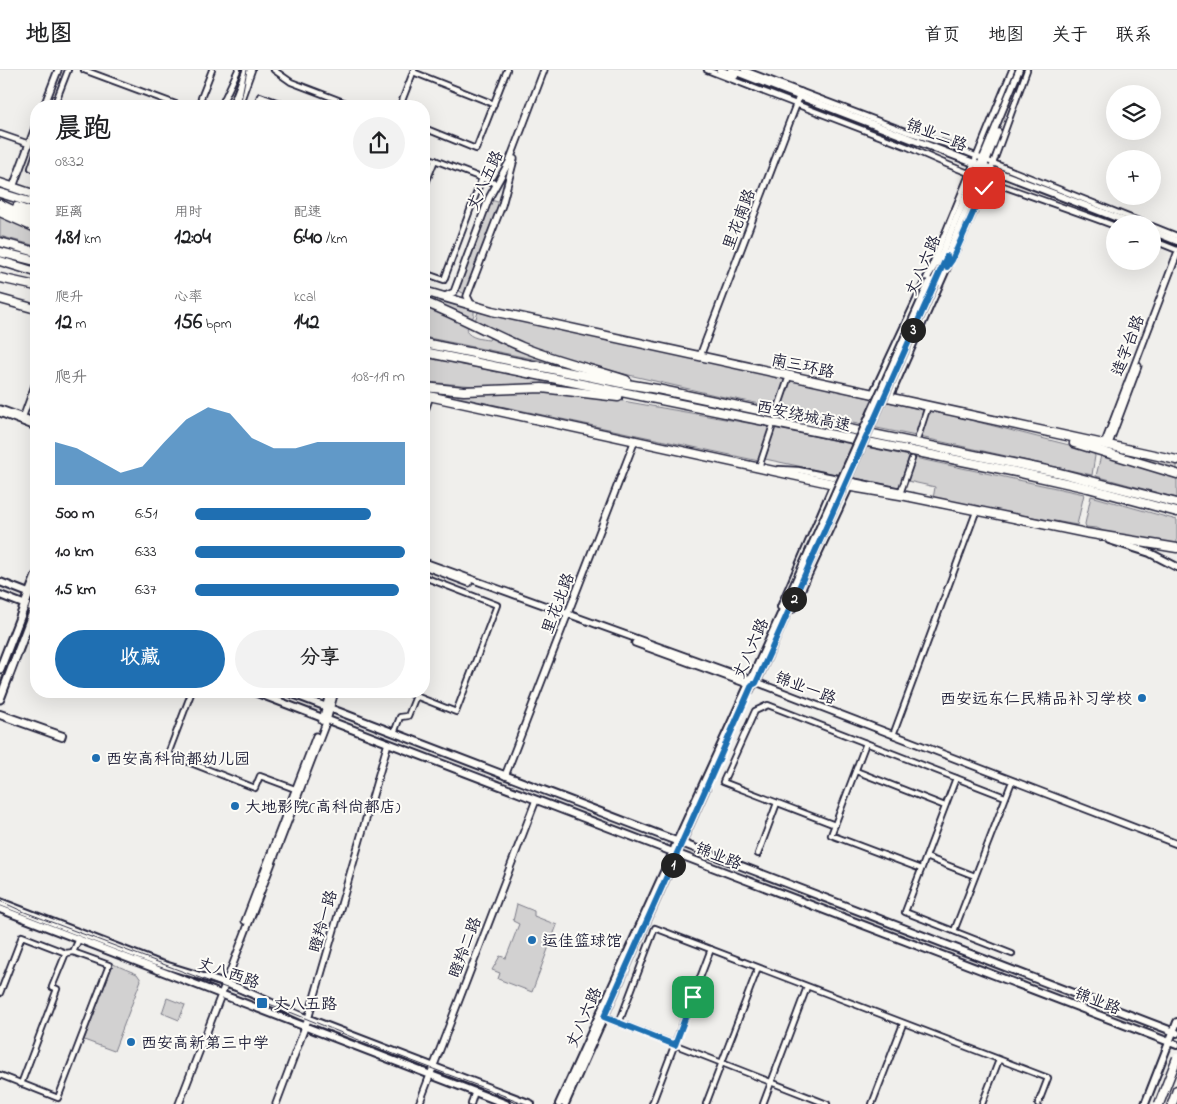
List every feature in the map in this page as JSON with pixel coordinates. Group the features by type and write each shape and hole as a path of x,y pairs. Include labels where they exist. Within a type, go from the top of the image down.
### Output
{"highway":[{"path":"0,184 30,193"},
{"path":"0,193 30,202"},
{"path":"0,202 30,212"},
{"path":"0,202 30,218"},
{"path":"0,212 30,225"},
{"path":"0,242 30,250"},
{"path":"2,252 30,260"},
{"path":"0,261 30,270"},
{"path":"0,278 30,285"},
{"name":"南三环路","path":"430,293 472,306 1177,460"},
{"path":"0,299 30,307"},
{"path":"430,304 522,347 546,356 657,389"},
{"name":"西安绕城高速","path":"430,344 657,389 1056,472 1177,503"},
{"name":"西安绕城高速","path":"430,353 1021,473 1088,488 1177,512"},
{"path":"430,388 464,391 542,388 655,400"},
{"path":"430,397 834,484 906,496 976,512 1086,533 1177,548"},
{"path":"1029,429 1177,474"},
{"path":"1159,1104 1177,1060"},
{"path":"1172,1104 1177,1090"}],"main road":[{"path":"231,100 242,70"},
{"path":"235,100 247,70"},
{"name":"锦业二路","path":"720,70 799,98"},
{"name":"锦业二路","path":"731,70 1106,218"},
{"name":"锦业二路","path":"981,168 1109,215"},
{"name":"丈八六路","path":"752,683 777,637 789,604 931,279 945,255 981,168"},
{"path":"1161,235 1177,241"},
{"path":"1161,239 1177,245"},
{"path":"889,398 947,267 945,255"},
{"path":"873,394 931,279"},
{"path":"774,627 783,600 834,484"},
{"path":"777,637 794,607 849,487"},
{"path":"1086,533 1150,553 1177,568"},
{"path":"0,582 30,593"},
{"path":"0,595 30,605"},
{"path":"0,669 25,604 30,598"},
{"name":"丈八六路","path":"565,1104 676,853 679,842 752,683 774,627 789,604"},
{"path":"0,698 30,622"},
{"name":"锦业路","path":"270,698 1177,1045"},
{"name":"锦业路","path":"303,698 1175,1032"},
{"name":"丈八六路","path":"559,1104 676,853"},
{"name":"丈八西路","path":"0,902 155,962 223,983 260,997 308,1019 530,1104"},
{"name":"丈八西路","path":"0,909 506,1104"},
{"path":"1146,1104 1169,1042 1175,1032 1177,1022"},
{"path":"1164,1056 1177,1060"}],"street":[{"path":"46,100 58,70"},
{"path":"56,100 68,70"},
{"path":"84,70 165,100"},
{"path":"201,100 212,70"},
{"path":"224,100 238,70"},
{"path":"242,100 252,70"},
{"path":"274,70 291,82 338,100"},
{"path":"430,130 476,149 507,70"},
{"name":"丈八五路","path":"443,297 454,292 489,198 509,162 546,70"},
{"name":"丈八五路","path":"472,306 467,296 502,205 511,166 546,70"},
{"path":"707,70 799,98 981,168 1119,215"},
{"path":"744,70 799,98"},
{"path":"947,267 952,260 1012,70"},
{"name":"丈八六路","path":"981,168 1019,70"},
{"path":"931,279 1027,70"},
{"path":"402,100 413,71 494,104"},
{"path":"258,100 260,96 271,100"},
{"name":"里花南路","path":"700,356 799,98"},
{"path":"0,134 29,144 13,187"},
{"path":"430,158 497,184"},
{"path":"430,173 435,160"},
{"path":"981,168 1106,222"},
{"path":"430,275 444,280 482,178"},
{"path":"1161,230 1177,236"},
{"path":"1161,244 1177,250"},
{"name":"造字台路","path":"1106,445 1177,254"},
{"name":"造字台路","path":"1106,445 1177,264"},
{"path":"779,405 789,376"},
{"path":"23,417 30,398"},
{"path":"918,438 928,406"},
{"path":"0,409 30,420"},
{"path":"0,414 30,424"},
{"path":"772,428 762,468 798,470 901,491 912,459"},
{"name":"里花北路","path":"505,776 635,440"},
{"path":"892,735 976,512"},
{"name":"锦业一路","path":"430,564 567,616"},
{"name":"锦业一路","path":"430,568 892,735 1177,846"},
{"path":"421,698 456,712 497,605 430,579"},
{"name":"锦业一路","path":"752,683 1010,784 1177,846"},
{"path":"189,698 168,754 255,788 260,776 295,789"},
{"path":"223,983 325,720 329,698"},
{"path":"328,708 332,698"},
{"path":"394,733 400,718 408,716 415,698"},
{"path":"835,825 723,782 755,711 768,706 1006,797"},
{"path":"0,715 63,735 62,738 0,715"},
{"path":"179,1104 295,789 325,720"},
{"name":"瞪羚一路","path":"276,1104 306,1026 388,743"},
{"path":"866,743 831,835 921,869"},
{"path":"856,772 945,806"},
{"path":"956,778 905,912 1012,954"},
{"path":"954,931 1010,784"},
{"name":"瞪羚二路","path":"418,1104 536,800"},
{"path":"758,854 777,803"},
{"path":"926,857 975,876"},
{"path":"619,1023 655,928 1048,1078 1038,1104"},
{"path":"0,993 22,936 109,965 58,1098 0,1075"},
{"path":"73,952 79,939"},
{"path":"652,1104 711,949"},
{"path":"21,1084 57,989 52,987 66,952"},
{"path":"706,1104 758,968"},
{"path":"763,1104 808,987"},
{"path":"175,1104 219,994"},
{"path":"604,1017 827,1104"},
{"path":"872,1104 903,1024"},
{"path":"982,1104 999,1060"},
{"path":"471,1104 474,1094"}],"shaded area":[{"path":"491,200 501,203 465,294 457,290"},
{"path":"0,215 30,229 30,244 0,236"},
{"path":"439,301 474,311 466,331 473,337 489,340 492,335 553,363 430,338 430,306 435,308"},
{"path":"478,312 785,380 776,407 715,395 573,362 521,343 475,321"},
{"path":"430,358 555,384 552,385 475,386 430,382"},
{"path":"790,380 923,410 916,436 780,408"},
{"path":"513,391 572,392 770,427 759,461 458,397 458,394"},
{"path":"934,411 1093,451 1095,456 1092,475 920,437 928,415"},
{"path":"775,428 909,456 900,486 765,459"},
{"path":"1103,447 1177,464 1177,498 1096,476"},
{"path":"915,458 1084,494 1077,525 933,499 935,487 908,481"},
{"path":"1091,496 1177,520 1177,544 1086,527"},
{"name":"运佳篮球馆","path":"517,904 534,911 534,916 557,925 532,992 498,979 500,973 492,970 500,956 506,958 519,924 513,921"},
{"path":"113,964 137,974 141,980 114,1051 84,1040"},
{"path":"167,998 185,1005 179,1020 162,1013"}],"tram line":[{"path":"241,100 247,70"},
{"path":"0,683 30,603"},
{"path":"0,901 526,1104"}],"place":[{"name":"西安远东仁民精品补习学校","path":"1142,698"},
{"name":"西安高科尚都幼儿园","path":"96,758"},
{"name":"大地影院(高科尚都店)","path":"235,806"},
{"name":"运佳篮球馆","path":"532,940"},
{"name":"丈八五路","path":"262,1003"},
{"name":"西安高新第三中学","path":"131,1042"}],"route":[{"path":"693,997 675,1045 604,1017 752,685 756,683 777,637 947,256 947,267 952,260 984,188"}]}
